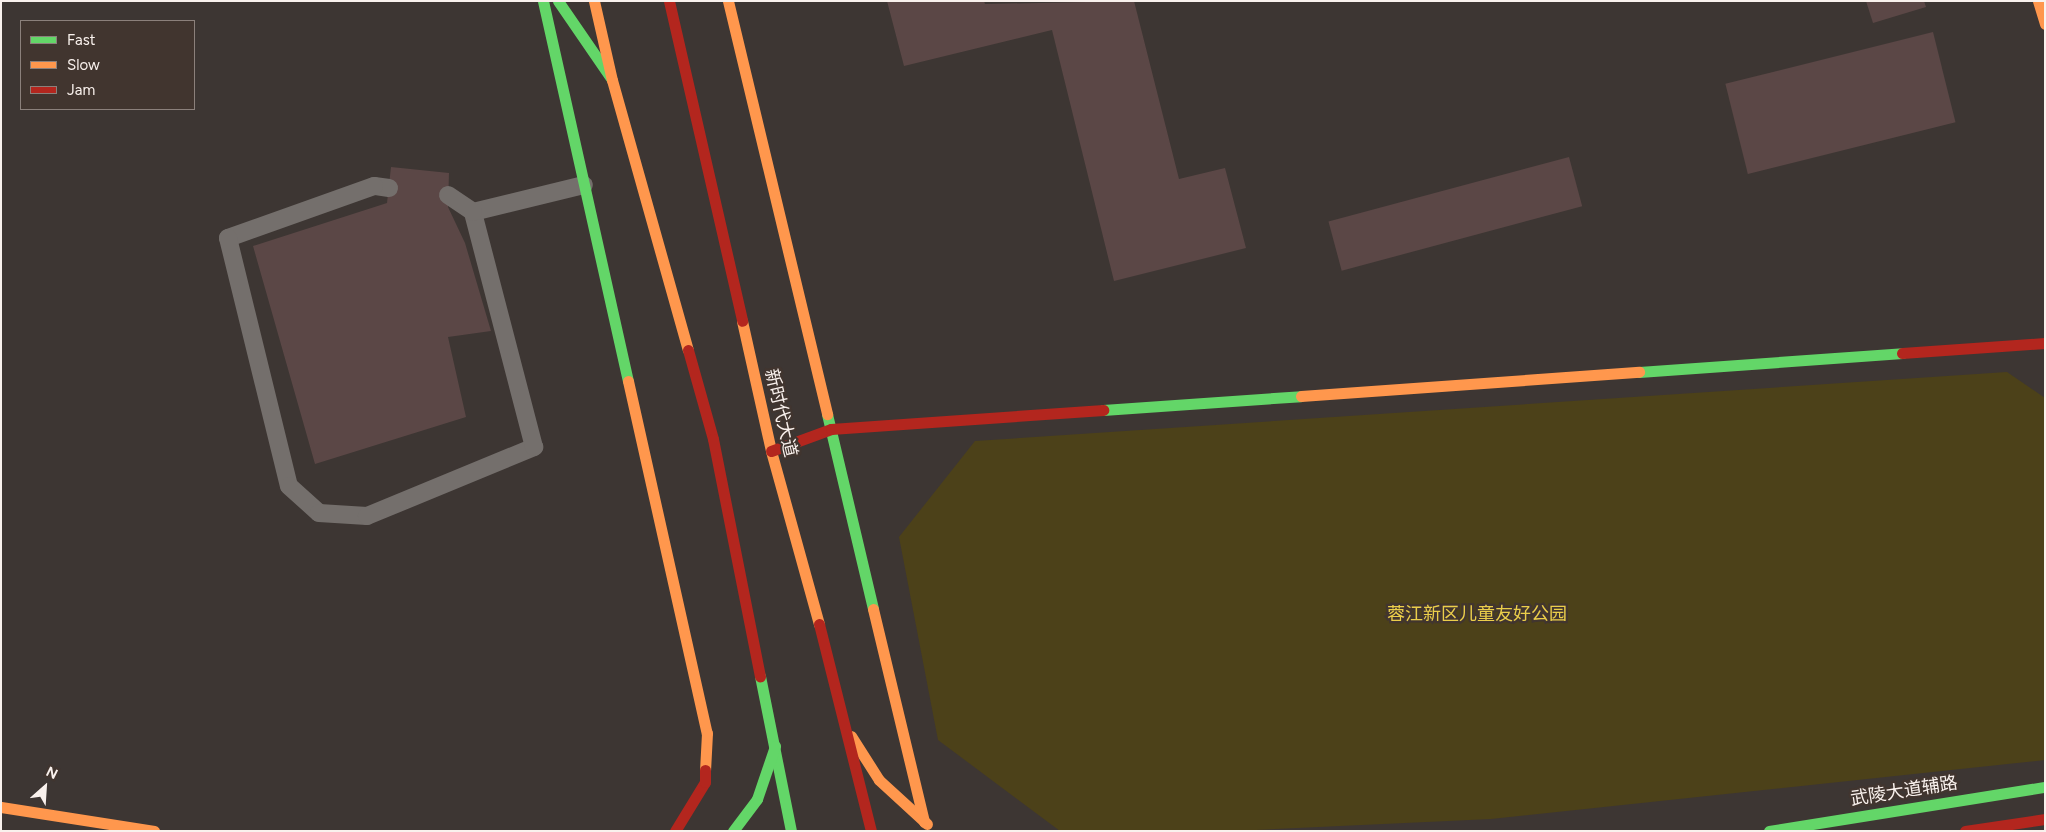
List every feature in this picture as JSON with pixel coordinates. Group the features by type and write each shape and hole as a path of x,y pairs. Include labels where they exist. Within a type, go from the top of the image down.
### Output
{"street":[{"path":"543,1 707,733 705,782 675,831"},
{"path":"558,1 612,80"},
{"path":"594,1 612,80 713,439 791,831"},
{"name":"新时代大道","path":"669,1 772,451 848,730 870,831"},
{"path":"728,1 924,822"},
{"path":"2038,1 2045,24"},
{"path":"772,451 831,429 2045,343"},
{"path":"848,730 879,780 936,831"},
{"path":"733,831 757,799 775,746"},
{"name":"武陵大道辅路","path":"1769,831 2045,786"},
{"path":"1,808 154,831"},
{"path":"1966,831 2045,819"}],"lane":[{"path":"473,212 584,185"},
{"path":"389,188 374,186 228,238 289,486 319,513 366,516 534,447 473,212 448,195"}],"green space":[{"name":"蓉江新区儿童友好公园","path":"2007,372 2045,398 2045,760 1491,819 1235,831 1060,831 938,740 899,537 975,441"}],"building":[{"path":"887,1 984,1 985,4 1134,1 1179,179 1225,168 1246,248 1114,281 1052,30 904,66"},
{"path":"1866,1 1924,1 1926,7 1873,23"},
{"path":"1933,32 1955,122 1748,174 1725,84"},
{"path":"1569,157 1582,206 1342,271 1328,221"},
{"path":"391,167 449,173 448,207 465,243 491,331 448,337 466,417 315,464 253,246 387,203"}],"traffic: fast":[{"path":"543,1 628,381"},
{"path":"558,1 611,78"},
{"path":"1639,372 1902,353"},
{"path":"1103,410 1301,396"},
{"path":"827,414 873,609"},
{"path":"760,676 791,831"},
{"path":"733,831 757,799 775,746"},
{"path":"1769,831 2045,787"}],"traffic: slow":[{"path":"594,1 612,80 688,350"},
{"path":"728,1 827,414"},
{"path":"2038,1 2045,24"},
{"path":"742,321 771,451 819,624"},
{"path":"1301,396 1639,372"},
{"path":"628,381 707,733 705,770"},
{"path":"873,609 924,822"},
{"path":"851,736 879,780 927,824"},
{"path":"1,807 154,831"}],"traffic: jam":[{"path":"669,1 742,321"},
{"path":"1902,353 2045,343"},
{"path":"688,350 713,439 760,676"},
{"path":"771,451 831,429 1103,410"},
{"path":"819,624 871,831"},
{"path":"675,831 705,782 705,770"},
{"path":"1965,831 2045,819"}]}
